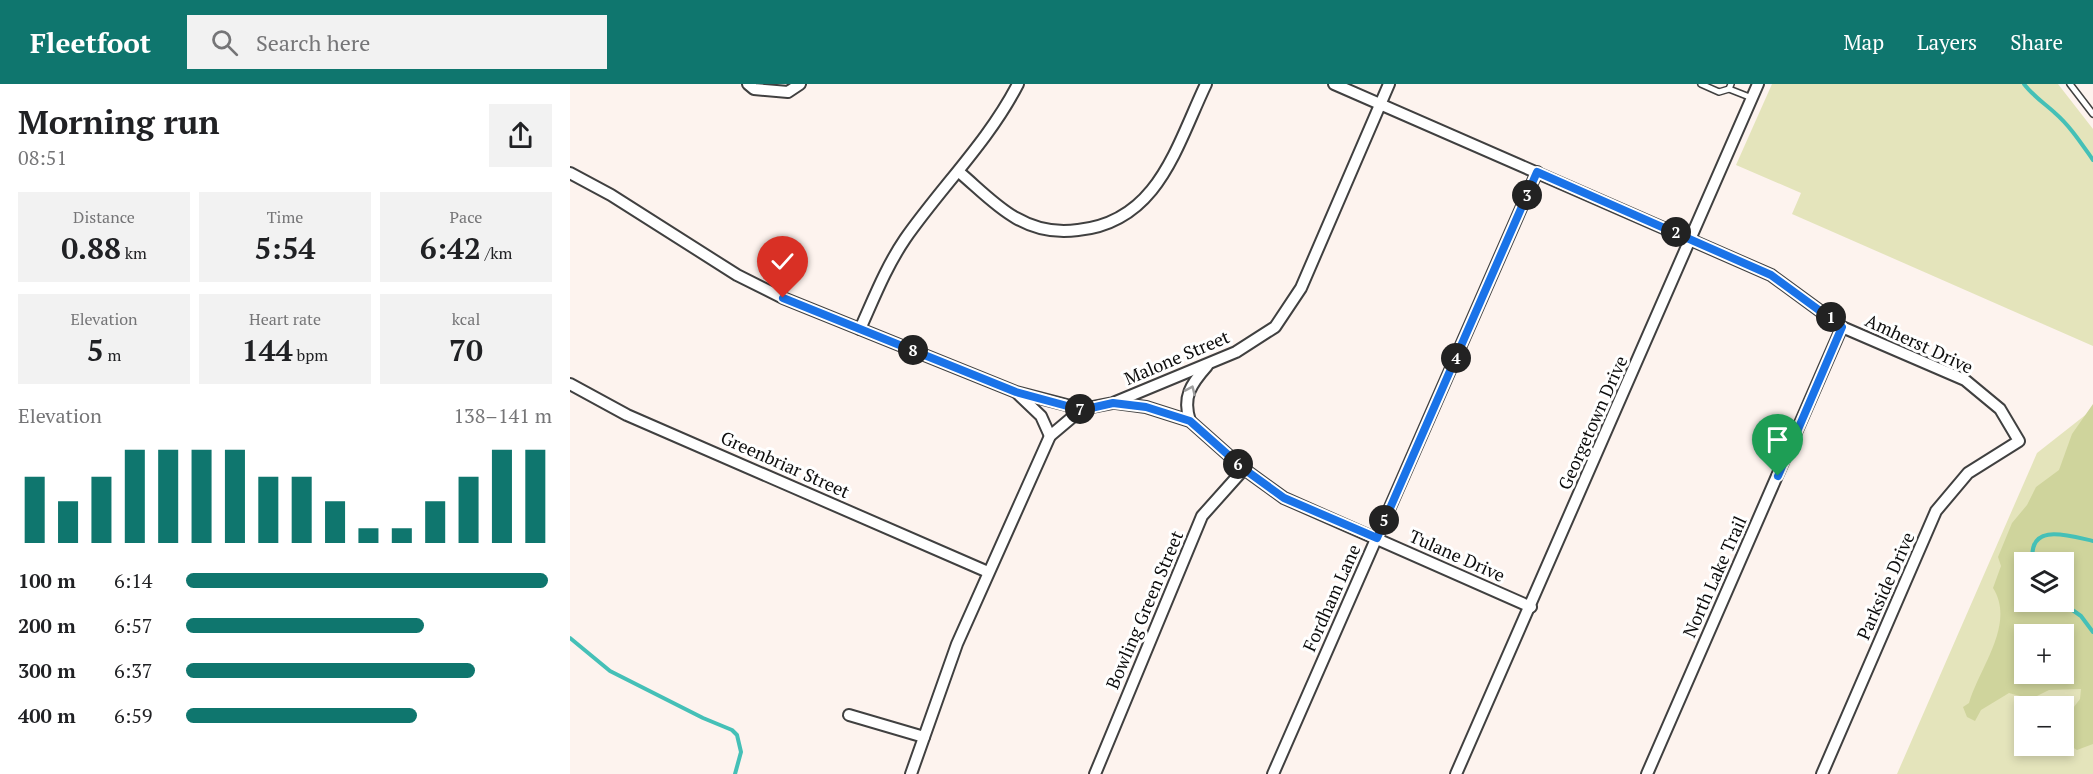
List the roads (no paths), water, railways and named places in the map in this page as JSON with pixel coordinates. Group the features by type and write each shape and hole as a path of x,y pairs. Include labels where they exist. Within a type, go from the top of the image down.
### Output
{"street":[{"path":"748,84 754,89 788,92 800,84"},
{"path":"860,329 885,271 900,247 1001,117 1018,84"},
{"path":"959,172 1016,218 1023,221 1061,232 1099,228 1125,216 1152,193 1206,84"},
{"name":"Amherst Drive","path":"1334,84 1771,275 1842,327 1965,380 2000,409 2019,441"},
{"name":"Malone Street","path":"911,774 957,644 1050,436 1082,410 1113,403 1210,363 1262,337 1275,327 1293,303 1389,84"},
{"name":"Georgetown Drive","path":"1456,774 1758,84"},
{"name":"Fordham Lane","path":"1273,774 1537,172"},
{"path":"570,173 611,195 737,275 783,298 1016,392 1082,410"},
{"name":"North Lake Trail","path":"1647,774 1842,327"},
{"path":"1190,421 1186,407 1187,392 1210,363"},
{"name":"Greenbriar Street","path":"570,384 627,415 988,572"},
{"path":"1016,392 1041,416 1050,436"},
{"name":"Tulane Drive","path":"1113,403 1146,407 1190,421 1244,469 1284,498 1531,607"},
{"name":"Parkside Drive","path":"1822,774 1936,511 1968,473 2019,441"},
{"name":"Bowling Green Street","path":"1095,774 1202,516 1244,469"},
{"path":"849,715 924,737"}],"lane":[{"path":"1701,84 1719,92 1730,86 1752,98"},
{"path":"2070,84 2093,114"}],"waterway":[{"path":"2024,84 2066,123 2093,160"},
{"path":"2033,552 2037,541 2043,536 2052,534 2093,541"},
{"path":"2074,611 2081,616 2093,632"},
{"path":"570,638 610,671 703,718 732,730 737,735 741,752 735,774"}]}
